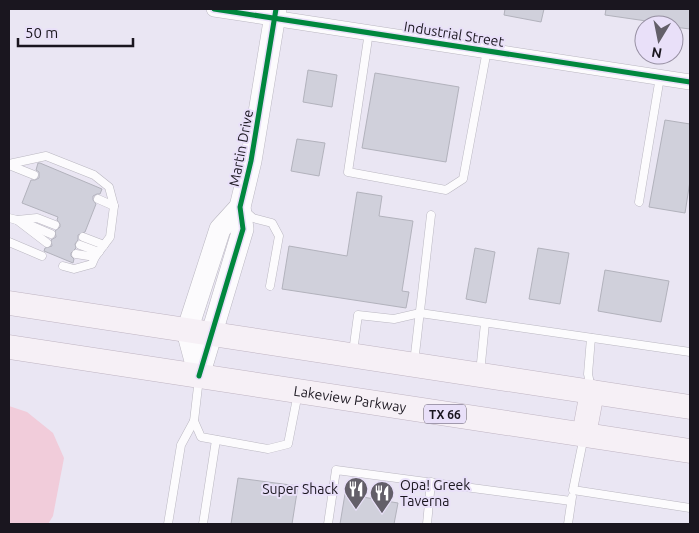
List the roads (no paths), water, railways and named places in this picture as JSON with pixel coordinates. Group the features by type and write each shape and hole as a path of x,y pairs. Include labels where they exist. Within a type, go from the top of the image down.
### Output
{"main road":[{"path":"9,304 690,407"},
{"name":"Lakeview Parkway","path":"9,347 690,451"},
{"path":"584,435 592,392"}],"street":[{"name":"Industrial Street","path":"214,9 275,13 369,32 690,82"},
{"name":"Martin Drive","path":"199,376 243,229 240,207 251,161 275,13"},
{"name":"Martin Drive","path":"187,331 220,229 240,207"},
{"path":"187,331 199,376"}],"lane":[{"path":"369,32 348,172 446,190 463,179 487,50"},
{"path":"639,202 660,77"},
{"path":"9,164 46,156 94,175 109,187 114,206 110,238 92,264 74,269 63,266"},
{"path":"9,164 34,174"},
{"path":"98,199 114,206"},
{"path":"240,207 253,218 272,223 279,236 270,286"},
{"path":"414,365 431,215"},
{"path":"13,219 36,218 55,225"},
{"path":"13,219 51,234"},
{"path":"13,219 47,243"},
{"path":"84,237 104,245"},
{"path":"9,242 42,256"},
{"path":"80,245 97,255"},
{"path":"76,254 97,255"},
{"path":"352,356 358,315 394,319 420,314 690,352"},
{"path":"480,375 485,323"},
{"path":"591,338 588,374 592,392"},
{"path":"168,524 181,445 194,421 199,376"},
{"path":"194,421 201,437 268,449 288,444 298,392"},
{"path":"568,524 584,435"},
{"path":"203,524 216,440"},
{"path":"328,524 336,470 571,501"},
{"path":"427,524 431,482"},
{"path":"573,490 690,508"}],"place":[{"name":"Super Shack","path":"356,510"},
{"name":"Opa! Greek Taverna","path":"382,514"}]}
